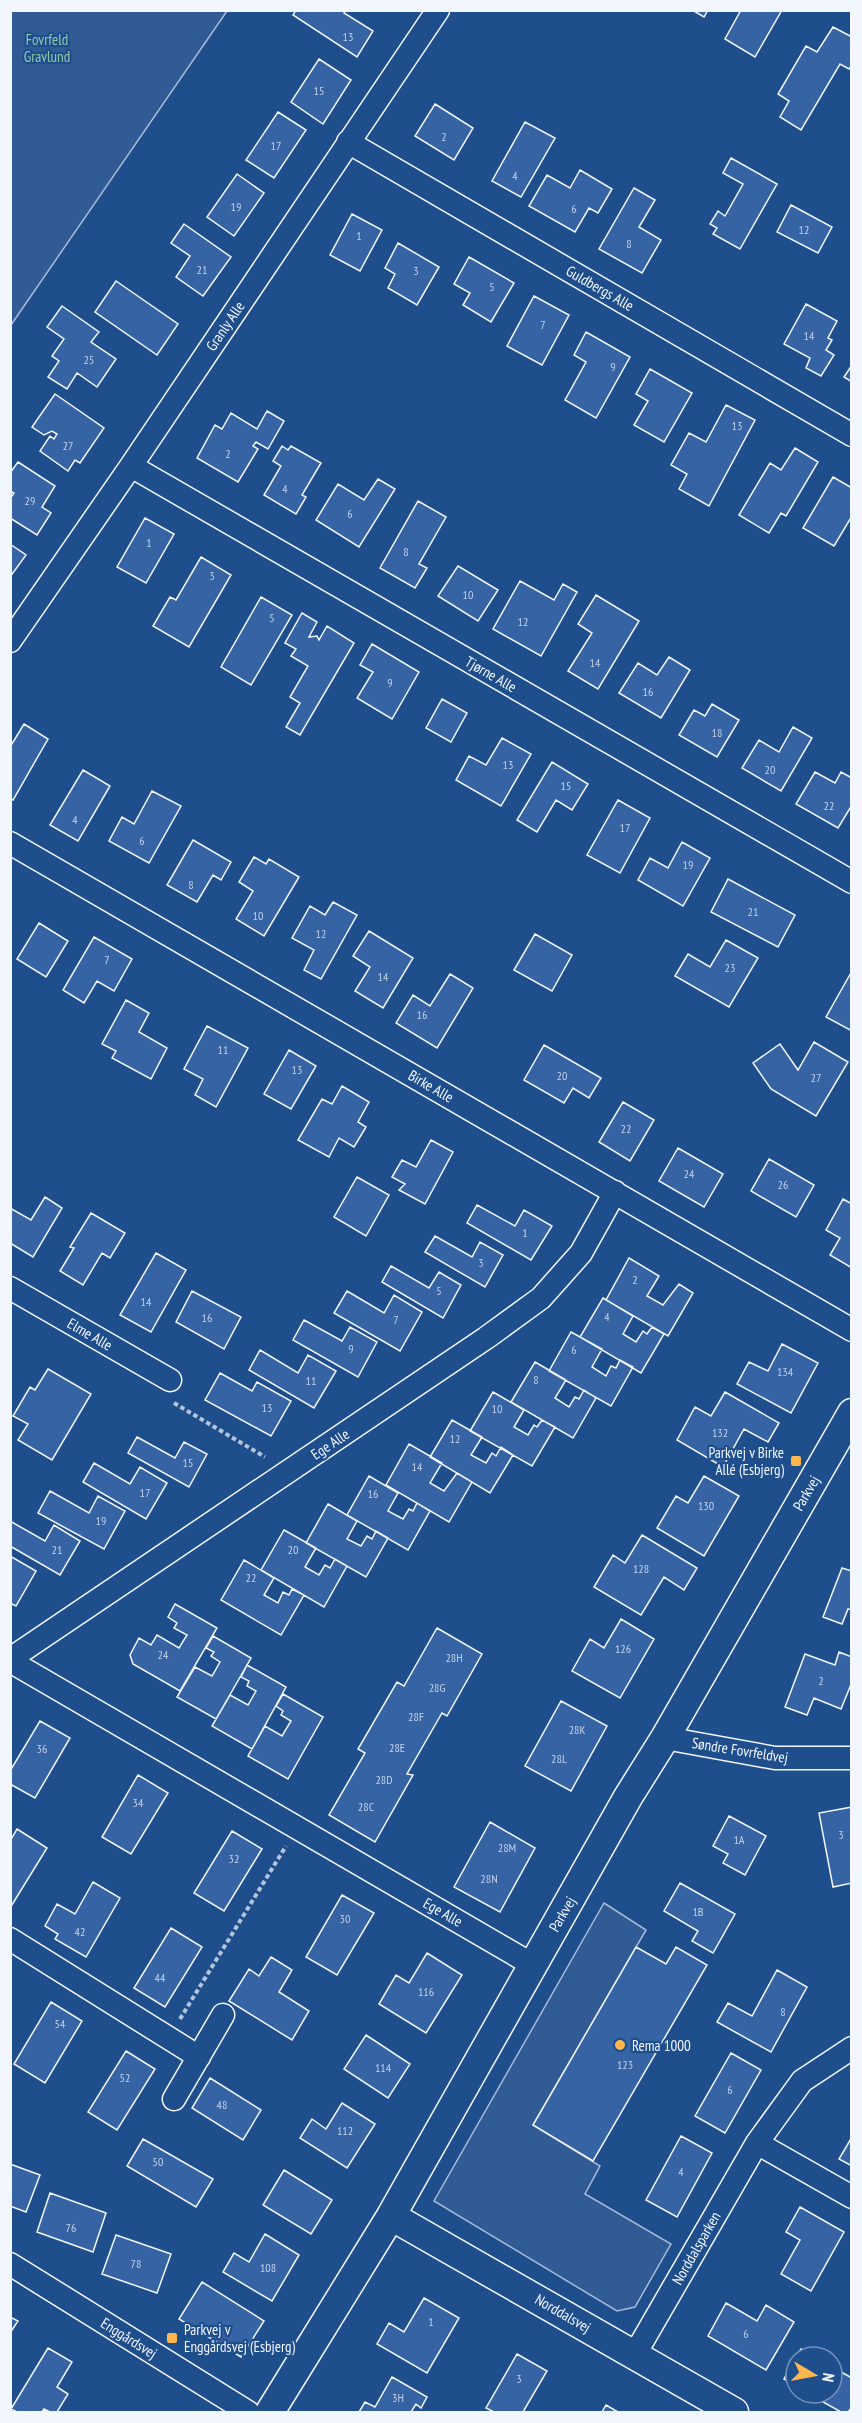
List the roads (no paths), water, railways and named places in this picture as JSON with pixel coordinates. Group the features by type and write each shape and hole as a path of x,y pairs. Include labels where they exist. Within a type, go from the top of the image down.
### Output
{"street":[{"name":"Granly Alle","path":"10,641 131,466 438,10"},
{"name":"Guldbergs Alle","path":"348,142 852,435"},
{"name":"Tjørne Alle","path":"131,466 852,882"},
{"name":"Birke Alle","path":"10,843 852,1330"},
{"name":"Ege Alle","path":"533,1965 10,1660 476,1345 541,1298 581,1252 615,1192"},
{"name":"Elme Alle","path":"10,1288 170,1380"},
{"name":"Parkvej","path":"270,2412 391,2216 628,1797 852,1413"},
{"name":"Søndre Fovrfeldvej","path":"664,1738 775,1758 852,1758"},
{"path":"10,1939 199,2057"},
{"path":"174,2099 223,2015"},
{"name":"Norddalsparken","path":"635,2354 757,2143 802,2081 852,2048"},
{"path":"757,2143 852,2197"},
{"name":"Norddalsvej","path":"391,2216 734,2412"},
{"name":"Enggårdsvej","path":"10,2264 248,2412"}],"place":[{"name":"Parkvej v Birke Allé (Esbjerg)","path":"796,1461"},
{"name":"Rema 1000","path":"620,2045"},
{"name":"Parkvej v Enggårdsvej (Esbjerg)","path":"172,2338"}],"park label":[{"name":"Fovrfeld Gravlund","path":"47,48"}]}
